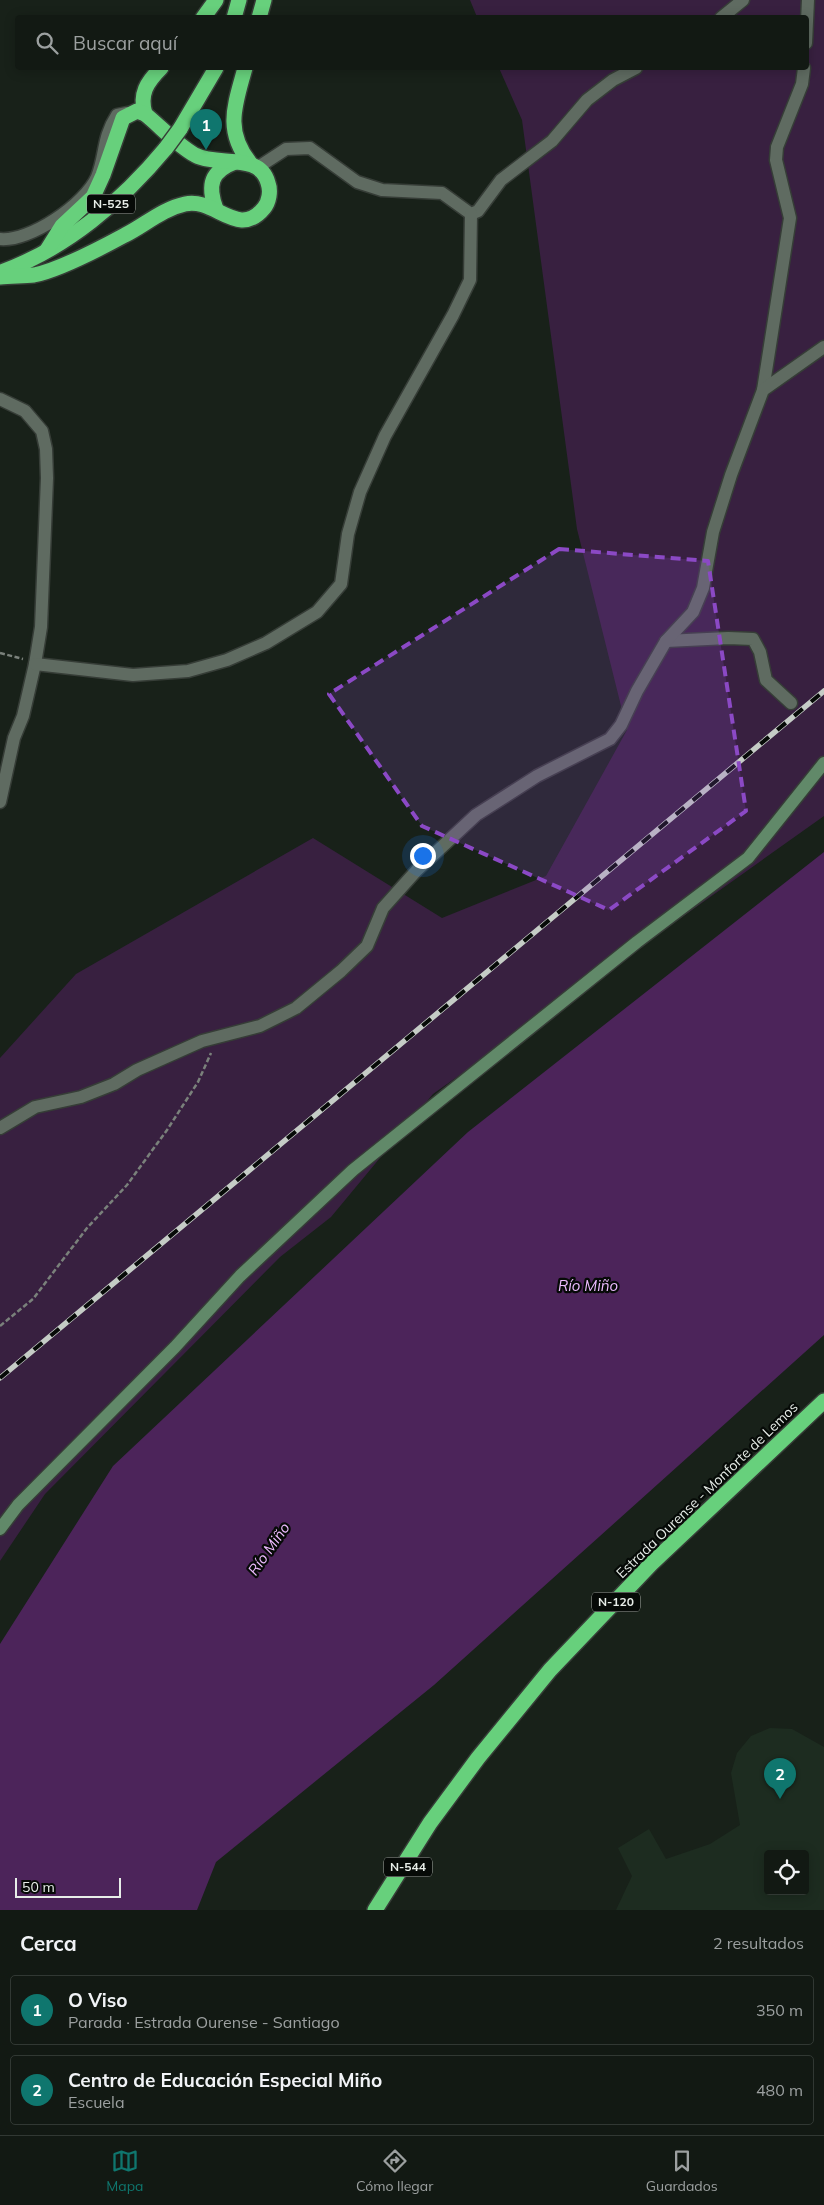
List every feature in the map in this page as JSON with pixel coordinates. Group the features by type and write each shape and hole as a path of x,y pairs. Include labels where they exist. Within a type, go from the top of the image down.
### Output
{"highway":[{"path":"205,15 216,0"},
{"path":"235,15 239,0"},
{"path":"260,15 264,0"},
{"path":"141,113 143,91 159,70"},
{"name":"N-525","path":"0,273 48,250 68,238 140,180 180,129 215,70"},
{"path":"244,70 233,112 233,124 241,152 248,164"},
{"path":"0,277 35,274 71,261 125,235 177,206 192,202 216,209 227,218 241,221 256,216 266,206 270,192 268,182 262,172 248,164 214,160 196,155 141,113"},
{"path":"48,250 62,226 93,197 104,175 123,118 141,113"},
{"path":"196,155 211,189"},
{"path":"216,209 211,195 215,175 225,166 248,164"},
{"name":"Estrada Ourense - Monforte de Lemos","path":"375,1910 430,1823 478,1758 550,1670 651,1564 824,1401"},
{"name":"N-544","path":"385,1910 430,1823"}],"street":[{"path":"725,15 743,0"},
{"path":"807,15 808,0"},
{"path":"471,214 478,211 501,180 552,142 587,100 613,80 632,70"},
{"path":"0,1128 35,1107 81,1097 114,1084 171,1054 202,1041 260,1026 296,1008 341,971 367,946 383,908 417,870 476,815 537,776 610,739 621,725 637,691 666,641 693,612 703,588 713,532 748,424 763,390 790,218 776,160 777,147 802,84 804,70"},
{"path":"0,239 32,233 78,201 92,186 98,175 108,130 117,115 141,113"},
{"path":"248,164 286,149 310,148 357,182 382,190 442,193 471,214"},
{"path":"35,664 133,675 188,670 227,660 266,643 317,612 341,584 348,534 360,492 385,436 453,315 470,280 471,214"},
{"path":"763,390 824,346"},
{"path":"0,399 25,411 42,430 46,449 44,576 41,627 23,716 14,738 0,802"},
{"path":"666,641 728,638 753,639 760,652 766,680 791,703"},
{"path":"0,1529 18,1505 175,1347 240,1276 353,1170 637,942 748,858 824,763"}],"path":[{"path":"0,654 12,655 35,664"},
{"path":"0,1326 33,1299 87,1228 127,1185 167,1130 198,1082 217,1038"}],"highlighted area":[{"path":"559,549 708,561 746,811 609,910 422,826 329,694"}],"shaded area":[{"path":"470,0 824,0 824,816 433,1094 331,1217 280,1257 45,1494 0,1561 0,1058 76,974 313,838 442,918 546,876 627,730 577,529 522,120 500,70 809,70 809,15 476,15"},
{"path":"770,1728 792,1729 824,1747 824,1910 616,1910 632,1876 618,1848 649,1829 666,1859 710,1844 740,1825 731,1773 737,1753 751,1736"}],"water":[{"name":"Río Miño","path":"824,852 824,1335 434,1685 216,1862 197,1910 0,1910 0,1644 113,1466 468,1132"}],"railway":[{"path":"0,1378 824,691"}],"place":[{"name":"O Viso","path":"206,150"},
{"name":"Centro de Educación Especial Miño","path":"780,1799"}]}
